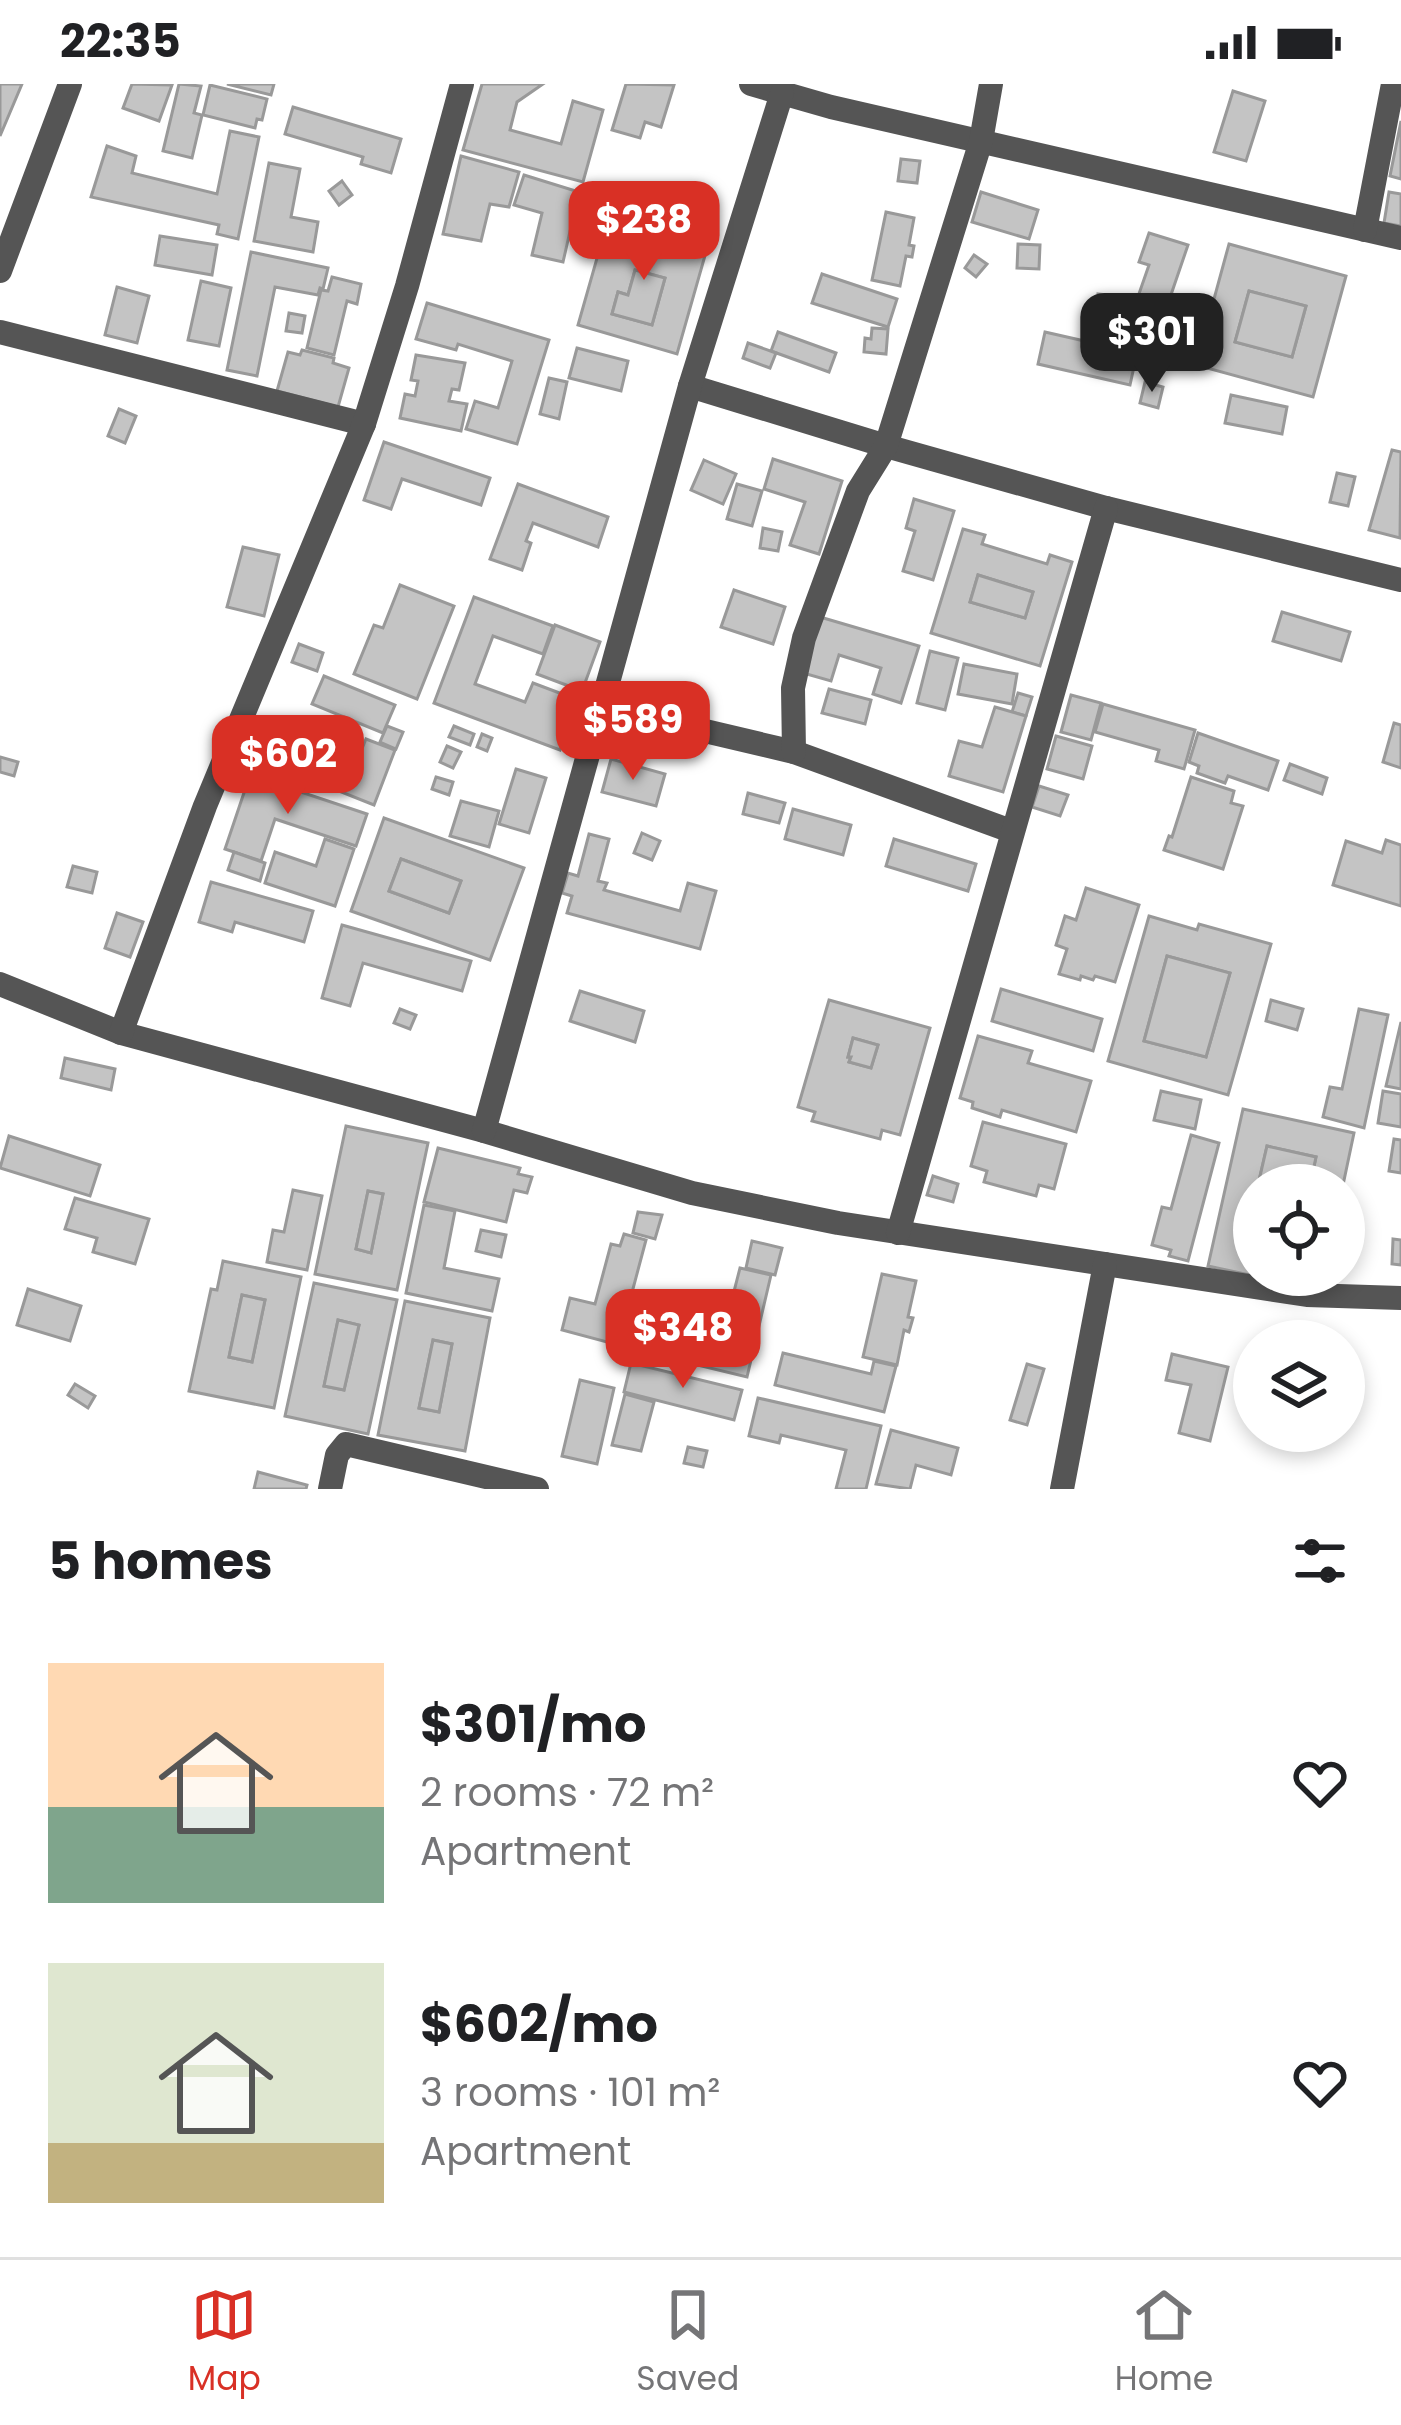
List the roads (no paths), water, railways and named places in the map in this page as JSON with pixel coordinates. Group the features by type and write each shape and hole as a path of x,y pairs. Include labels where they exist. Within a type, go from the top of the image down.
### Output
{"street":[{"path":"0,272 70,84"},
{"path":"121,1033 205,806 364,424 462,84"},
{"path":"751,84 782,93 834,96 981,141 1401,238"},
{"path":"794,752 794,688 804,638 858,491 886,446 981,141 992,84"},
{"path":"1365,230 1393,84"},
{"path":"484,1131 690,386 782,93"},
{"path":"0,332 364,424"},
{"path":"690,386 1106,508 1401,580"},
{"path":"898,1233 1106,508"},
{"path":"603,706 794,752 1012,831"},
{"path":"0,984 121,1033 692,1193 898,1233 1307,1295 1401,1298"},
{"path":"1063,1489 1105,1264"},
{"path":"330,1489 337,1455 346,1444 537,1489"}]}
